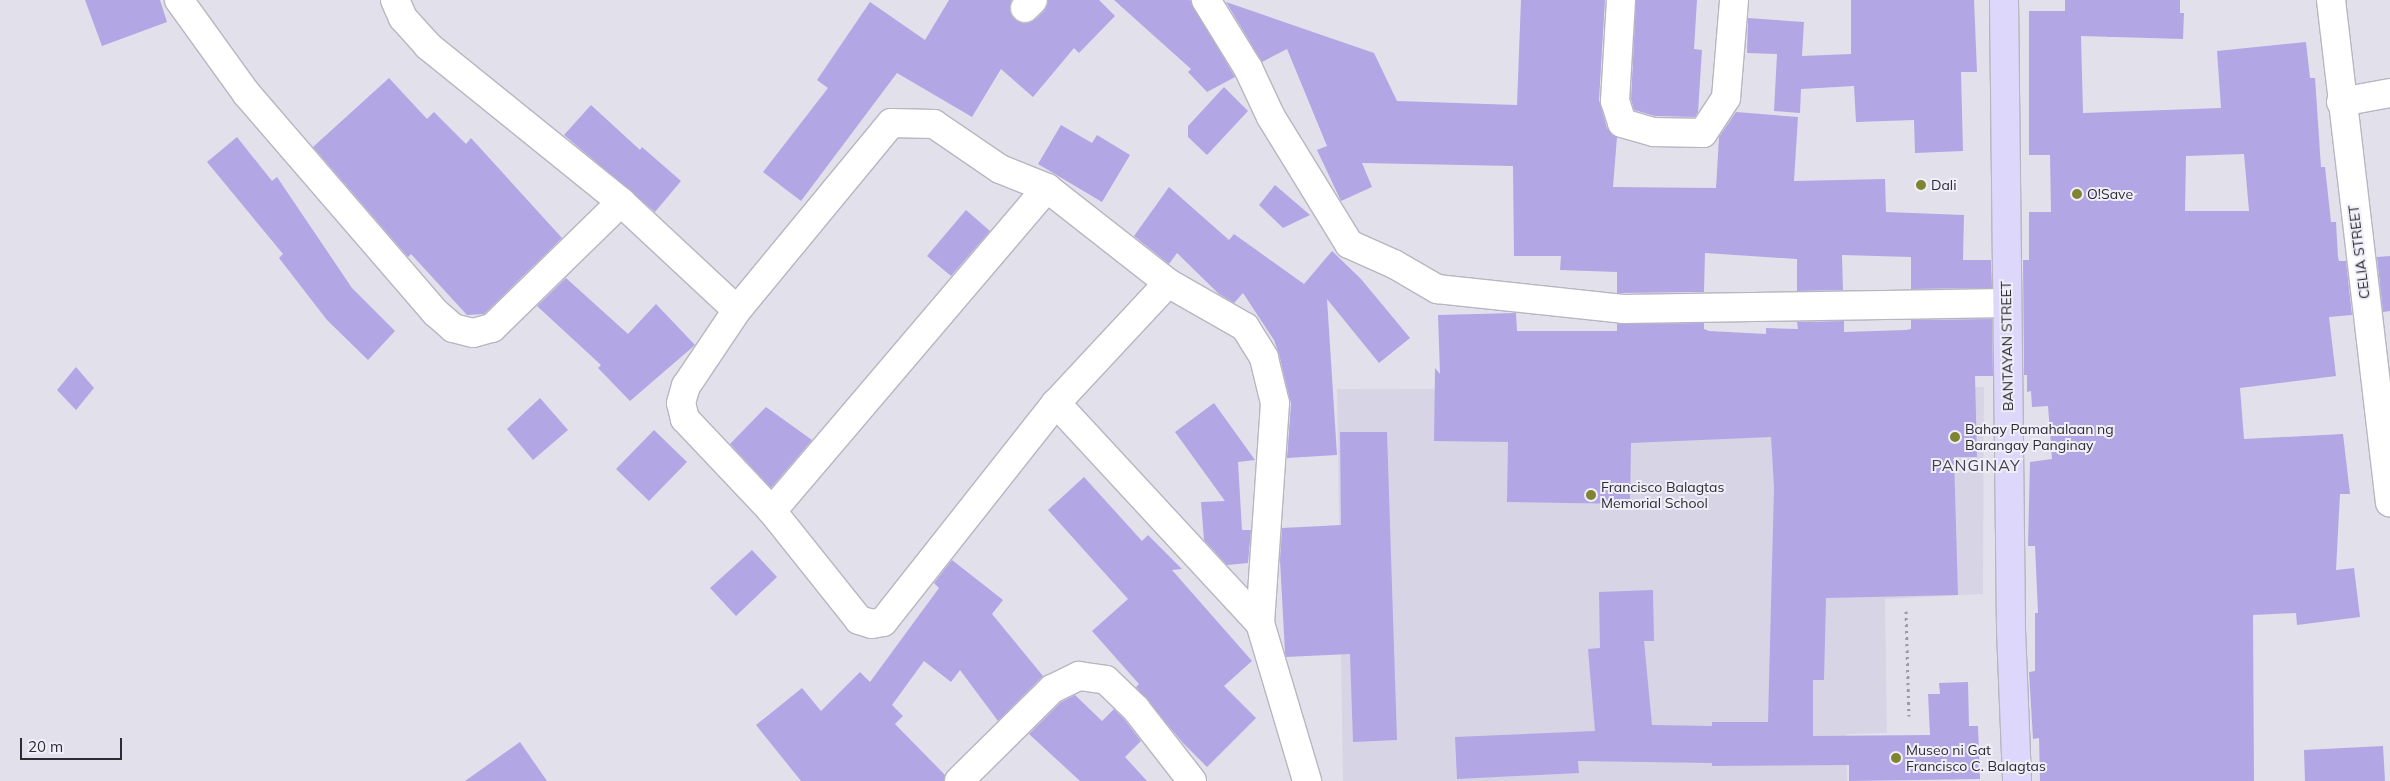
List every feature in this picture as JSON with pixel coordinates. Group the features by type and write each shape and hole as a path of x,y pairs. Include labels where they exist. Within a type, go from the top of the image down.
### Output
{"main road":[{"name":"BANTAYAN STREET","path":"2004,0 2011,630 2017,781"}],"street":[{"path":"179,0 246,93 436,313 453,328 472,333 492,328 622,202"},
{"path":"396,0 403,18 428,46 622,202 737,310"},
{"path":"1206,0 1248,68 1271,117 1349,244 1394,264 1437,289 1623,309 2006,303"},
{"path":"1621,0 1615,101 1622,123 1654,132 1703,133 1726,98 1734,0"},
{"name":"CELIA STREET","path":"2331,0 2341,102 2390,503"},
{"path":"2341,102 2390,93"},
{"path":"1168,283 1056,403 883,622 872,624 859,620 772,511 685,419 681,404 686,386 737,310 891,123 934,124 1000,169 1047,188 1168,283 1245,327 1264,358 1275,403 1260,622 1307,781"},
{"path":"772,511 1047,188"},
{"path":"1056,403 1260,622"},
{"path":"959,781 1052,689 1079,676 1106,680 1136,709 1192,781"}],"path":[{"path":"1906,611 1909,716"}],"shaded area":[{"name":"Francisco Balagtas Memorial School","path":"1984,387 1983,594 1885,599 1887,733 1846,734 1847,781 1343,781 1337,389 1840,390"}],"building":[{"path":"85,0 160,0 167,22 102,46"},
{"path":"949,0 1012,0 1010,12 1021,23 1036,19 1044,11 1048,0 1099,0 1115,16 1079,53 1074,48 1033,97 1001,69 972,117 897,73 801,201 763,172 828,88 817,80 870,2 925,40"},
{"path":"1114,0 1190,0 1235,77 1207,92 1188,72 1191,69"},
{"path":"1521,0 1605,0 1599,100 1607,128 1617,137 1613,187 1716,188 1719,137 1736,112 1798,117 1794,181 1885,179 1886,212 1964,215 1963,260 1991,260 1992,288 1911,289 1911,257 1842,255 1843,290 1797,291 1797,259 1705,253 1704,292 1617,293 1617,272 1560,270 1561,256 1514,256 1513,166 1362,163 1372,187 1341,201 1317,150 1327,146 1287,49 1262,62 1226,2 1374,53 1397,101 1517,105"},
{"path":"1636,0 1697,0 1694,49 1702,50 1698,112 1695,117 1655,116 1634,110 1631,99"},
{"path":"1851,0 1974,0 1977,72 1961,72 1963,151 1915,153 1914,120 1856,122 1854,86 1801,89 1800,113 1774,111 1777,54 1747,53 1748,18 1804,22 1802,56 1851,54"},
{"path":"2065,0 2180,0 2180,13 2184,13 2183,39 2081,36 2083,113 2221,108 2217,51 2306,42 2310,78 2315,78 2321,167 2325,167 2331,222 2336,222 2339,261 2346,261 2352,315 2329,317 2336,376 2240,388 2244,439 2343,434 2350,494 2340,494 2336,570 2354,568 2360,617 2297,625 2296,613 2253,615 2254,781 2040,781 2039,738 2033,739 2029,672 2035,671 2035,613 2038,613 2035,546 2028,546 2030,462 2052,459 2048,406 2032,407 2031,391 2027,392 2027,375 2024,375 2023,260 2029,260 2029,212 2051,212 2050,155 2029,155 2029,11 2065,11","holes":["2244,154 2249,211 2185,211 2186,156"]},
{"path":"389,78 427,119 434,112 466,144 471,138 562,238 484,314 467,315 411,254 408,257 313,147"},
{"path":"1224,87 1248,111 1207,155 1188,137 1188,126"},
{"path":"591,105 640,150 642,147 681,181 655,212 564,135"},
{"path":"1061,125 1092,143 1097,135 1130,155 1102,202 1038,164"},
{"path":"237,137 272,181 277,177 352,288 395,331 368,360 327,320 279,258 283,254 207,162"},
{"path":"1275,185 1310,215 1283,228 1259,205"},
{"path":"1169,187 1229,240 1234,234 1304,284 1332,251 1361,279 1410,338 1379,363 1327,299 1337,455 1287,458 1291,404 1279,354 1274,340 1243,293 1234,303 1219,294 1177,253 1169,264 1134,236"},
{"path":"966,210 990,231 951,276 927,256"},
{"path":"2390,256 2390,311 2383,312 2377,257"},
{"path":"566,278 628,334 656,304 695,345 630,401 598,368 601,365 537,306"},
{"path":"1516,313 1517,331 1617,331 1617,324 1704,323 1704,329 1709,331 1766,334 1766,328 1798,329 1797,322 1844,321 1844,332 1906,330 1911,329 1911,320 1992,319 1993,376 1975,376 1977,457 1954,457 1958,595 1826,598 1824,680 1813,680 1813,736 1930,735 1928,694 1940,694 1939,683 1968,682 1969,726 1978,726 1980,779 1849,781 1849,765 1712,766 1712,763 1578,761 1579,773 1457,779 1455,737 1595,731 1588,649 1600,648 1599,592 1653,590 1654,641 1644,641 1652,725 1712,726 1712,722 1768,722 1774,487 1771,437 1631,443 1630,504 1507,502 1508,442 1434,441 1435,368 1440,374 1438,315"},
{"path":"76,367 94,388 76,410 57,390"},
{"path":"540,398 568,430 533,460 507,429"},
{"path":"1214,403 1255,460 1238,462 1242,530 1251,530 1248,563 1227,565 1204,540 1201,502 1225,501 1175,432"},
{"path":"766,407 812,440 771,488 730,444"},
{"path":"654,430 687,462 649,501 616,469"},
{"path":"1340,432 1387,432 1397,740 1353,742 1350,654 1286,657 1285,653 1280,560 1282,528 1341,525"},
{"path":"1084,477 1142,541 1148,535 1182,569 1172,570 1252,661 1224,686 1256,718 1207,767 1183,743 1136,687 1139,684 1092,631 1128,599 1048,510"},
{"path":"752,550 777,577 736,616 710,588"},
{"path":"952,560 1003,600 992,614 1043,676 998,721 960,670 951,682 924,661 892,705 903,716 895,724 945,775 944,781 801,781 756,725 802,688 821,711 860,672 870,682 939,588 934,583"},
{"path":"1075,695 1102,721 1114,709 1124,719 1141,741 1125,757 1147,781 1080,781 1029,734 1061,702"},
{"path":"520,742 547,781 465,781"},
{"path":"2383,746 2385,781 2305,781 2304,750"}],"place":[{"name":"Dali","path":"1921,185"},
{"name":"O!Save","path":"2077,194"},
{"name":"Bahay Pamahalaan ng Barangay Panginay","path":"1955,437"},
{"name":"Francisco Balagtas Memorial School","path":"1591,495"},
{"name":"Museo ni Gat Francisco C. Balagtas","path":"1896,758"}],"district":[{"name":"PANGINAY","path":"1976,465"}]}
